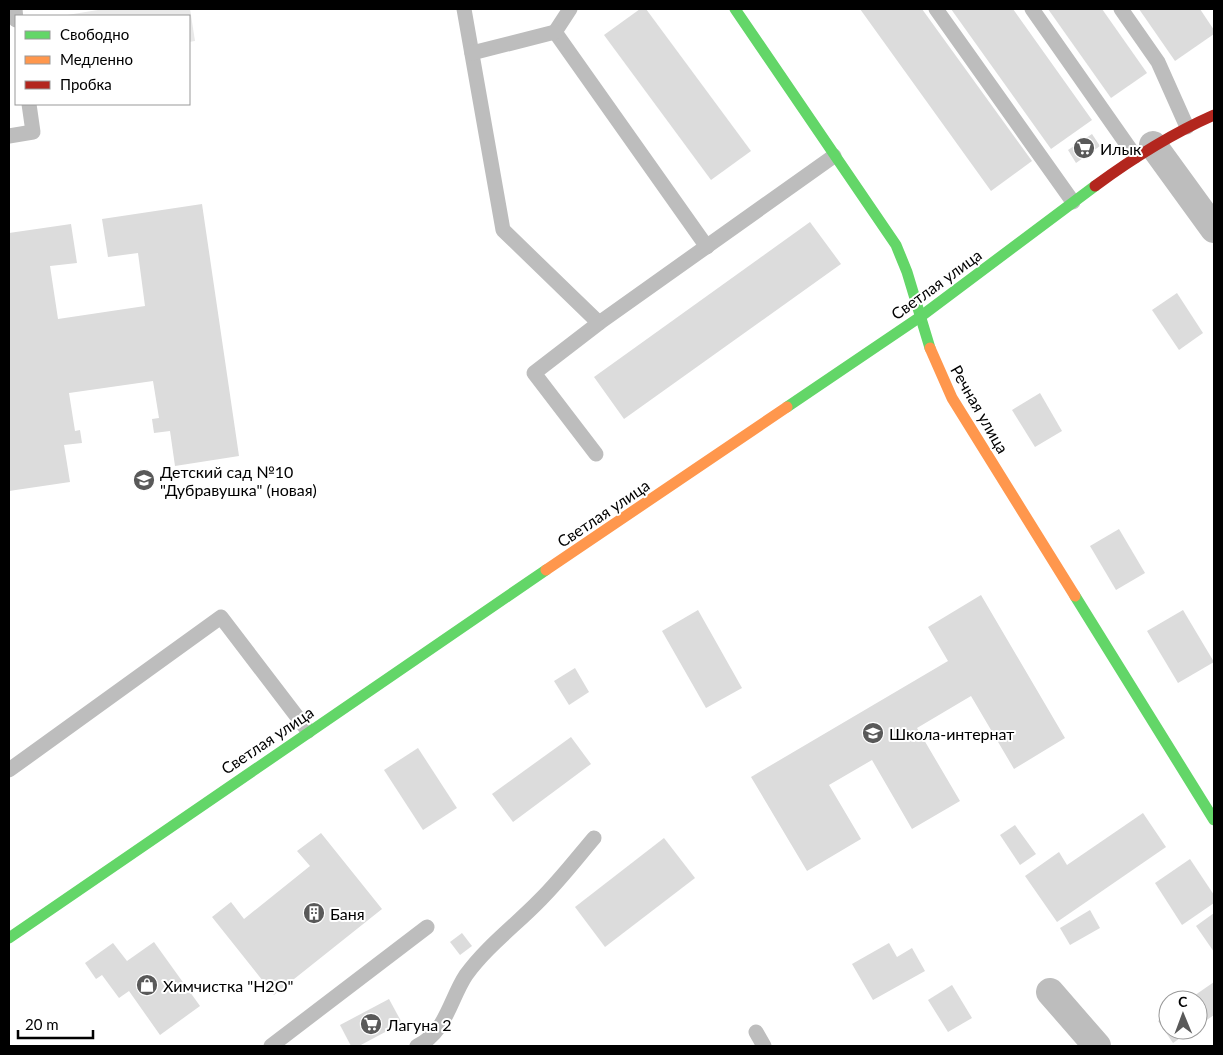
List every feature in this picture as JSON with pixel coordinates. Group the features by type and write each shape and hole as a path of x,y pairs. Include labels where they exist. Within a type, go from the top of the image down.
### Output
{"street":[{"name":"Речная улица","path":"735,9 896,245 905,263 939,374 952,398 1214,820"},
{"name":"Светлая улица","path":"11,930 445,640 920,317 1144,150 1187,127 1214,116"},
{"path":"1144,150 1214,229"},
{"path":"1050,992 1097,1046"}],"lane":[{"path":"464,9 503,230 599,323"},
{"path":"472,53 555,32 570,9"},
{"path":"936,9 1073,202"},
{"path":"1032,9 1144,150"},
{"path":"1122,9 1158,62 1187,127"},
{"path":"555,32 707,247"},
{"path":"9,136 33,132 29,105"},
{"path":"596,454 534,373 599,323 834,156"},
{"path":"9,770 221,617 308,731"},
{"path":"417,1046 424,1044 446,1019 465,977 484,953 542,899 594,838"},
{"path":"271,1046 428,927"},
{"path":"756,1032 764,1046"}],"shaded area":[{"path":"104,9 190,9 195,41 190,42 190,15 67,15"}],"building":[{"path":"640,9 646,9 751,151 711,180 604,35"},
{"path":"860,9 922,9 1032,161 991,191"},
{"path":"951,9 1013,9 1092,120 1051,149"},
{"path":"1048,9 1102,9 1147,73 1111,98"},
{"path":"1139,9 1200,9 1214,30 1214,34 1175,61"},
{"name":"Илык","path":"1092,134 1100,146 1076,163 1068,150"},
{"path":"202,204 239,456 175,466 170,431 154,433 152,419 159,418 153,381 69,393 75,431 80,430 82,443 64,445 70,482 9,491 9,233 71,224 77,263 50,266 58,319 145,306 138,253 108,257 102,219"},
{"path":"810,222 841,264 624,419 594,377"},
{"path":"1177,293 1203,333 1179,350 1152,310"},
{"path":"1040,393 1062,431 1035,447 1012,410"},
{"path":"1119,529 1145,573 1116,590 1090,546"},
{"name":"Школа-интернат","path":"981,595 1065,738 1014,769 971,696 917,728 960,801 912,829 872,760 829,785 861,839 807,871 751,777 948,661 928,627"},
{"path":"698,610 742,688 706,708 662,631"},
{"path":"1183,610 1214,662 1178,683 1147,631"},
{"path":"575,668 589,692 569,705 554,681"},
{"path":"571,737 591,764 513,822 492,794"},
{"path":"418,748 457,808 423,830 384,770"},
{"path":"1143,813 1166,847 1057,922 1025,876 1059,852 1067,865"},
{"path":"1015,825 1036,854 1020,865 1000,835"},
{"name":"Баня","path":"321,833 382,909 274,995 212,917 231,902 244,919 310,866 297,851"},
{"path":"664,838 695,878 605,947 575,907"},
{"path":"1190,859 1214,895 1214,903 1182,925 1155,883"},
{"path":"1090,910 1100,928 1070,945 1060,928"},
{"path":"1214,913 1214,952 1196,926"},
{"path":"462,933 472,946 460,955 450,942"},
{"name":"Химчистка \"H2O\"","path":"154,942 200,1006 160,1035 129,991 119,998 102,975 96,979 85,963 113,943 127,961"},
{"path":"889,943 897,957 912,948 925,971 873,1000 852,964"},
{"path":"1214,982 1214,1015 1208,1019 1208,990 1202,990"},
{"path":"952,985 972,1018 948,1032 928,1000"},
{"name":"Лагуна 2","path":"389,999 402,1023 359,1046 351,1046 340,1025"}],"traffic: fast":[{"path":"735,9 896,245 907,272 930,348"},
{"path":"787,407 920,317 1095,186"},
{"path":"9,938 546,570"},
{"path":"1075,596 1214,820"}],"traffic: slow":[{"path":"930,348 952,398 1075,596"},
{"path":"546,570 787,407"}],"traffic: jam":[{"path":"1095,186 1153,147 1214,115"}],"place":[{"name":"Илык","path":"1084,148"},
{"name":"Детский сад №10 \"Дубравушка\" (новая)","path":"144,480"},
{"name":"Школа-интернат","path":"873,733"},
{"name":"Баня","path":"314,913"},
{"name":"Химчистка \"H2O\"","path":"147,985"},
{"name":"Лагуна 2","path":"371,1024"}]}
